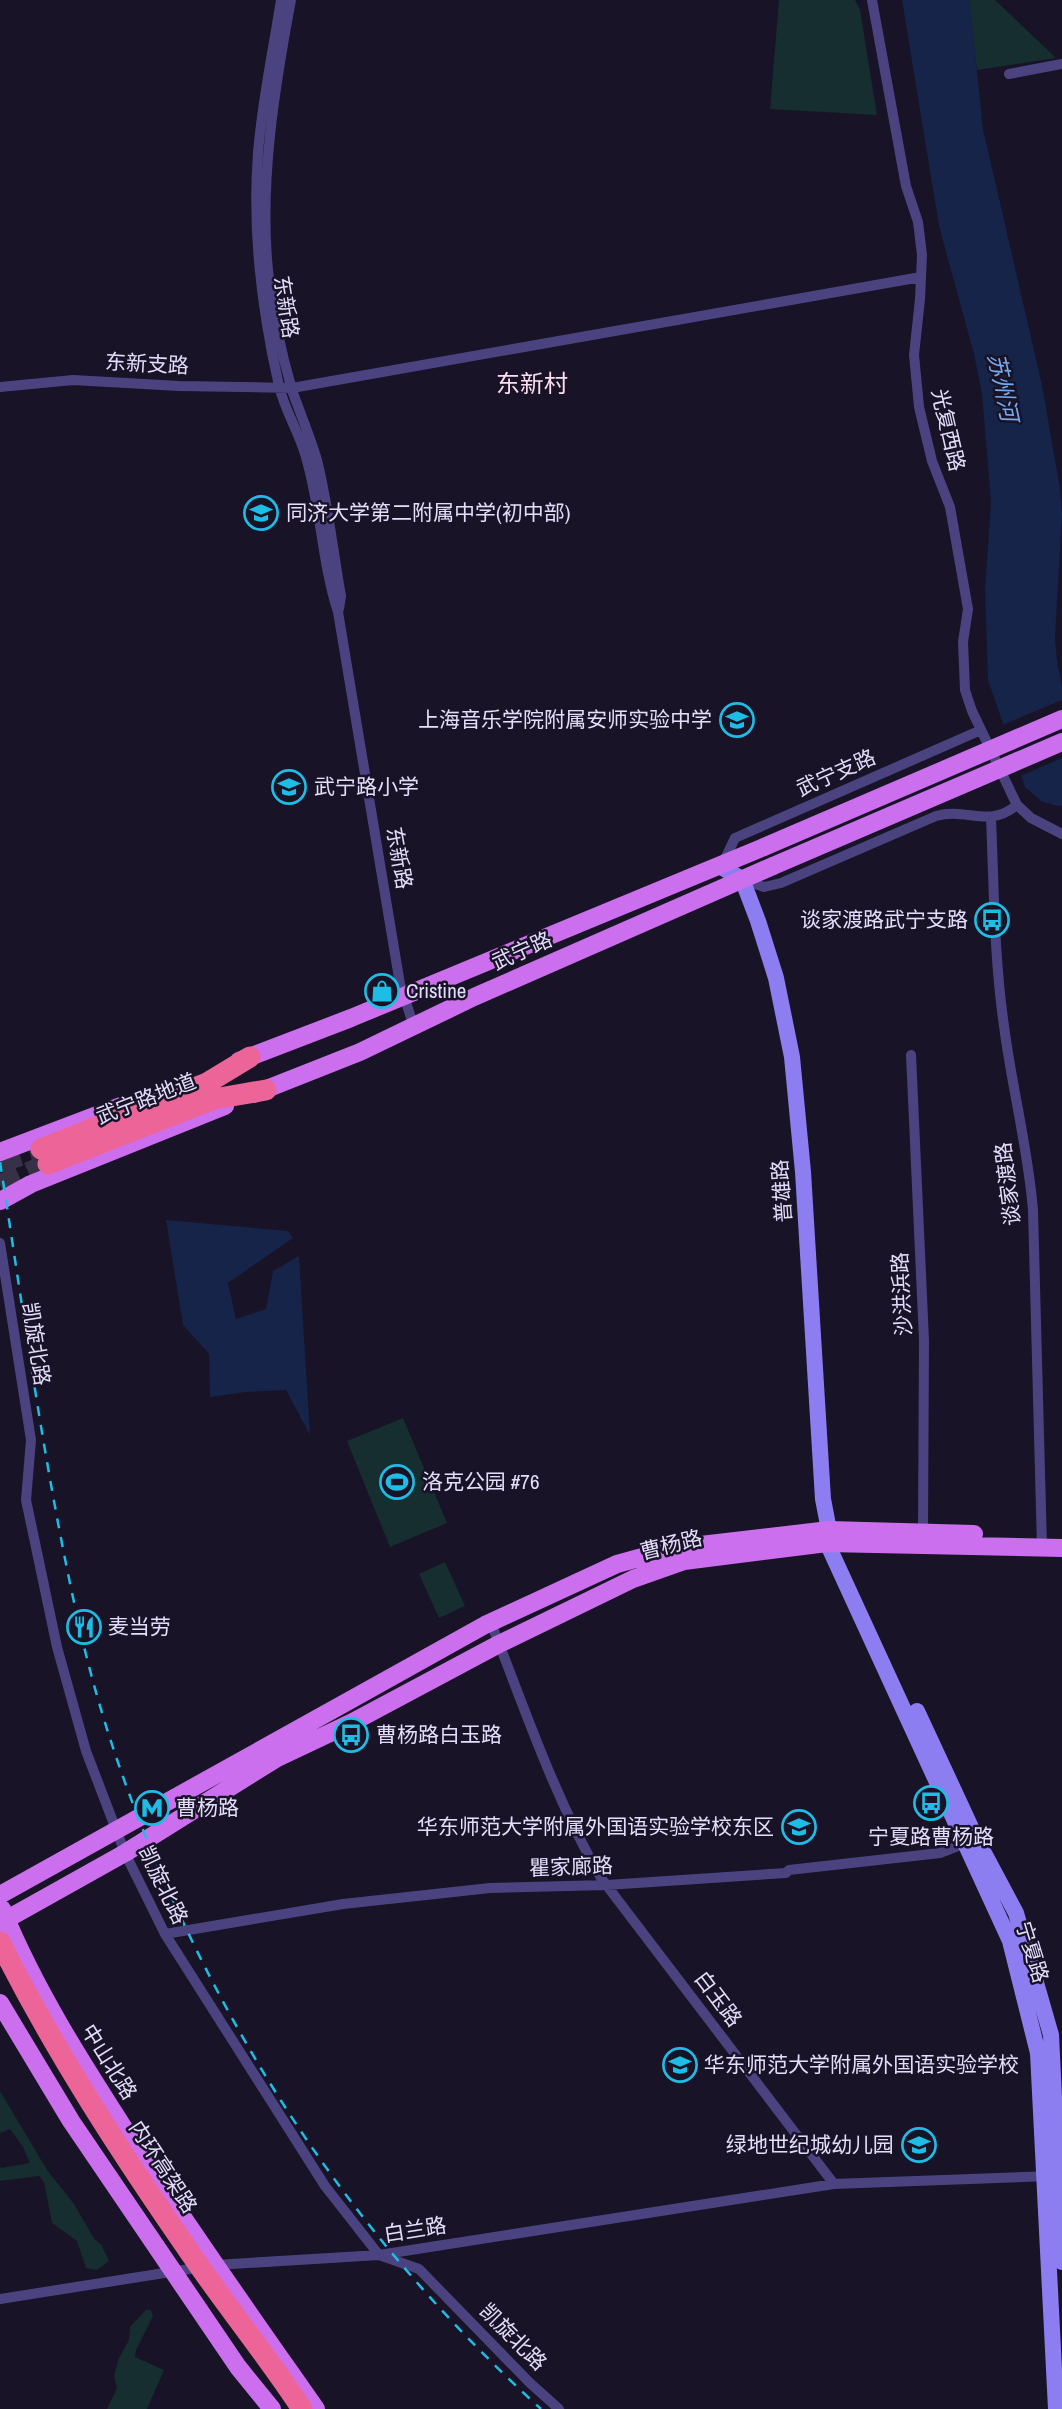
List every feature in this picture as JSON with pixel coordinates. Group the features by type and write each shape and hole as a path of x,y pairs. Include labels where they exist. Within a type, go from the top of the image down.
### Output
{"highway":[{"name":"武宁路地道","path":"250,1057 207,1083 44,1156 214,1099 266,1090"},
{"name":"内环高架路","path":"0,1942 53,2042 122,2151 193,2258 302,2409"},
{"name":"内环高架路","path":"0,1973 22,2014 113,2161 286,2409"}],"main road":[{"name":"武宁路","path":"0,1152 351,1018 722,867 1062,719"},
{"name":"武宁路","path":"0,1201 31,1184 359,1052 474,997 1062,742"},
{"path":"722,867 742,879"},
{"name":"普雄路","path":"742,879 776,978 792,1057 803,1172 823,1499 831,1539"},
{"name":"曹杨路","path":"0,1895 491,1623 617,1564 675,1548 923,1532 1042,1541 1062,1548"},
{"name":"曹杨路","path":"2,1915 125,1853 276,1758 351,1723 499,1644 633,1579 684,1562 831,1539 1042,1541 1062,1536"},
{"name":"宁夏路","path":"831,1539 971,1841 1010,1941 1038,2053 1055,2176 1062,2262"},
{"name":"中山北路","path":"2,1915 33,1978 69,2040 151,2171 316,2409"},
{"path":"0,2003 71,2121 238,2367 272,2409"},
{"name":"宁夏路","path":"1055,2176 1055,2409"}],"street":[{"name":"东新路","path":"281,0 258,154 257,205 261,282 279,388 307,459 331,589 338,612 402,995 414,1027"},
{"name":"东新路","path":"291,0 274,97 265,222 268,271 292,388 317,460 341,596 338,612"},
{"name":"光复西路","path":"872,0 906,186 918,222 922,255 914,355 919,407 932,461 950,507 960,554 968,610 962,642 964,683 972,711 1017,805 1031,818 1062,834"},
{"path":"1009,74 1062,64"},
{"name":"东新支路","path":"0,387 73,380 292,388 921,277"},
{"name":"武宁支路","path":"722,867 735,838 981,730"},
{"path":"742,879 764,887 781,883 941,815 991,818 1001,816 1017,805"},
{"name":"谈家渡路","path":"991,818 1000,995 1032,1200 1042,1541"},
{"name":"沙洪浜路","path":"911,1055 924,1340 923,1532"},
{"name":"凯旋北路","path":"0,1243 31,1440 26,1500 57,1647 86,1751 125,1853 165,1934 325,2186 379,2255 419,2269 530,2383 559,2409"},
{"name":"白玉路","path":"491,1623 557,1793 586,1853 607,1885 834,2184"},
{"name":"瞿家廊路","path":"165,1934 343,1904 490,1888 607,1885 786,1873 789,1870 940,1853 971,1841"},
{"path":"834,2184 1055,2176"},
{"name":"白兰路","path":"0,2299 215,2265 379,2255 834,2184"}],"green space":[{"path":"779,0 855,0 860,10 877,115 770,109"},
{"path":"969,0 995,0 1056,58 977,70"},
{"name":"洛克公园 #76","path":"403,1418 447,1523 390,1547 347,1441"},
{"path":"445,1562 465,1606 439,1618 419,1574"},
{"path":"0,2091 47,2170 74,2204 95,2240 101,2244 109,2261 97,2270 86,2268 77,2241 52,2223 44,2182 39,2176 0,2181 0,2166 30,2163 10,2129 0,2133"},
{"path":"146,2310 151,2310 153,2316 135,2357 164,2370 147,2409 107,2409 117,2388 114,2376 119,2358 129,2340 130,2327"}],"water":[{"name":"苏州河","path":"902,0 969,0 970,4 983,129 1042,385 1060,489 1062,514 1055,637 1062,686 1062,806 1041,801 1025,787 988,680 985,590 991,502 982,394 974,354 939,226"},
{"path":"166,1220 288,1231 293,1238 228,1283 236,1319 266,1309 273,1271 299,1256 310,1435 286,1390 210,1397 209,1354 183,1325"}],"pier":[{"path":"1062,700 1062,758 1018,777 1000,726"}],"tunnel":[{"path":"0,1162 41,1149"},
{"path":"0,1185 48,1164"}],"railway":[{"path":"0,1162 47,1461 82,1638 111,1742 162,1876 211,1980 249,2048 289,2114 333,2177 380,2239 430,2298 541,2409"}],"place":[{"name":"同济大学第二附属中学(初中部)","path":"261,513"},
{"name":"上海音乐学院附属安师实验中学","path":"737,720"},
{"name":"武宁路小学","path":"289,787"},
{"name":"谈家渡路武宁支路","path":"992,920"},
{"name":"Cristine","path":"382,991"},
{"name":"洛克公园 #76","path":"397,1482"},
{"name":"麦当劳","path":"84,1627"},
{"name":"曹杨路白玉路","path":"351,1735"},
{"name":"宁夏路曹杨路","path":"931,1803"},
{"name":"曹杨路","path":"152,1808"},
{"name":"华东师范大学附属外国语实验学校东区","path":"799,1827"},
{"name":"华东师范大学附属外国语实验学校","path":"680,2065"},
{"name":"绿地世纪城幼儿园","path":"919,2145"}],"district":[{"name":"东新村","path":"532,384"}]}
